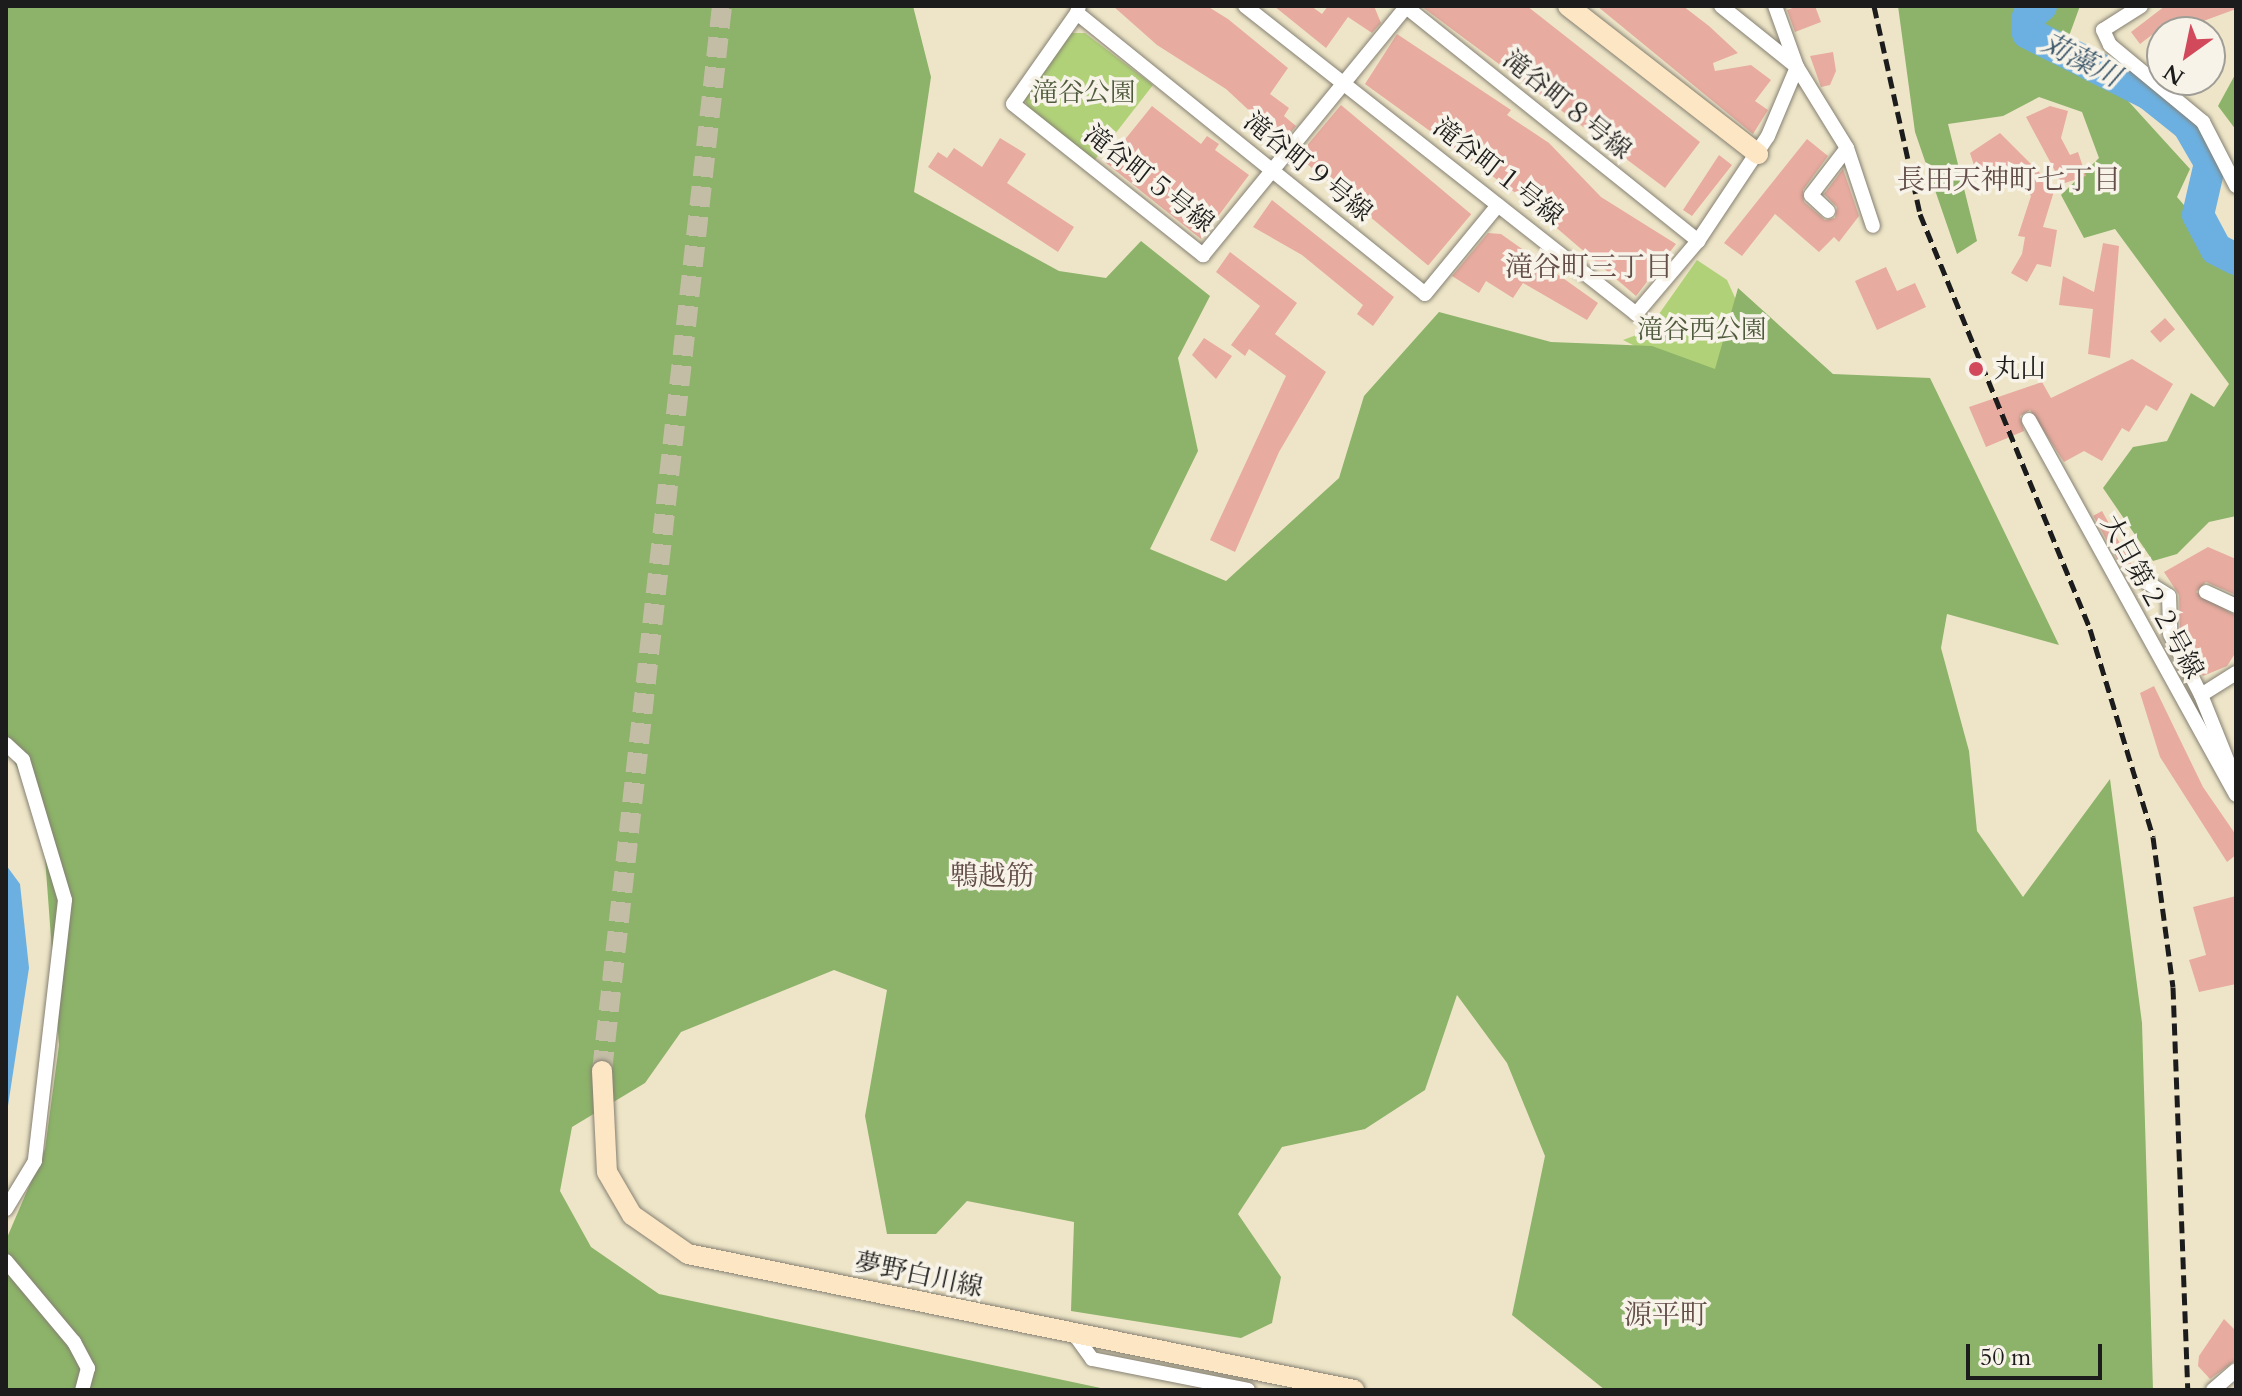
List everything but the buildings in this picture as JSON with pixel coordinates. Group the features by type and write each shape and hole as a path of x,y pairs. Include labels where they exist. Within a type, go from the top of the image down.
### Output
{"street":[{"name":"滝谷町１号線","path":"1245,6 1636,314 1698,241 1758,154"},
{"name":"滝谷町５号線","path":"1078,10 1013,104 1203,255 1406,6"},
{"name":"滝谷町８号線","path":"1406,6 1698,241"},
{"path":"1568,6 1758,154 1797,67"},
{"path":"1721,6 1797,67"},
{"path":"1775,6 1797,67 1847,148 1873,226"},
{"path":"2141,6 2103,30 2110,45 2203,122 2236,186"},
{"name":"滝谷町９号線","path":"1078,10 1425,294 1498,205"},
{"path":"1828,211 1811,195 1847,148"},
{"name":"大日第２２号線","path":"2029,420 2236,795"},
{"path":"2140,578 2169,596 2170,634 2201,695 2236,782"},
{"path":"2206,592 2236,606"},
{"path":"2201,695 2236,673"},
{"path":"6,744 23,760 65,900 35,1161 6,1209"},
{"name":"夢野白川線","path":"602,1071 607,1172 632,1215 688,1254 1354,1390"},
{"path":"6,1261 74,1342 88,1368 82,1390"},
{"path":"1074,1334 1092,1359 1248,1390"},
{"path":"2213,1390 2236,1370"}],"green space":[{"path":"6,6 913,6 931,77 914,192 1059,271 1106,278 1141,241 1210,296 1178,358 1198,451 1150,549 1226,581 1339,478 1364,396 1439,312 1551,342 1652,346 1715,369 1738,288 1833,374 1930,378 2059,645 1947,614 1941,648 1969,751 1977,831 2023,897 2110,779 2142,1023 2153,1390 1605,1390 1512,1315 1545,1156 1507,1063 1457,995 1425,1090 1365,1129 1282,1147 1238,1214 1281,1277 1272,1323 1241,1338 1071,1311 1074,1222 967,1201 936,1234 887,1234 865,1116 887,990 834,970 681,1032 645,1083 572,1127 560,1191 591,1247 659,1294 1110,1390 6,1390 6,1240 45,1149 59,1045 42,817 6,746"},
{"path":"1898,6 2080,6 2069,36 2190,169 2177,197 2236,265 2236,516 2209,522 2177,554 2153,561 2103,488 2133,447 2167,441 2191,393 2214,407 2229,384 2115,229 2084,238 2061,195 2099,158 2082,112 2039,97 2003,116 1948,124 1977,241 1957,254 1915,132"},
{"name":"滝谷公園","path":"1065,33 1085,33 1153,85 1094,161 1028,110 1024,95"},
{"path":"2236,73 2236,130 2218,106"},
{"name":"滝谷西公園","path":"1697,260 1727,280 1774,384 1757,408 1623,340 1647,331"}],"water":[{"path":"6,865 20,884 29,968 6,1119"}],"waterway":[{"name":"苅藻川","path":"2041,6 2028,17 2028,33 2149,94 2188,125 2210,163 2198,215 2216,249 2236,259"}],"tunnel":[{"path":"602,1071 722,6"}],"railway":[{"path":"1874,6 1920,214 2090,629 2153,837 2173,987 2188,1390"}],"place":[{"name":"丸山","path":"1976,369"}],"district":[{"name":"長田天神町七丁目","path":"2009,180"},
{"name":"滝谷町三丁目","path":"1589,267"},
{"name":"鵯越筋","path":"992,876"},
{"name":"源平町","path":"1666,1315"}]}
